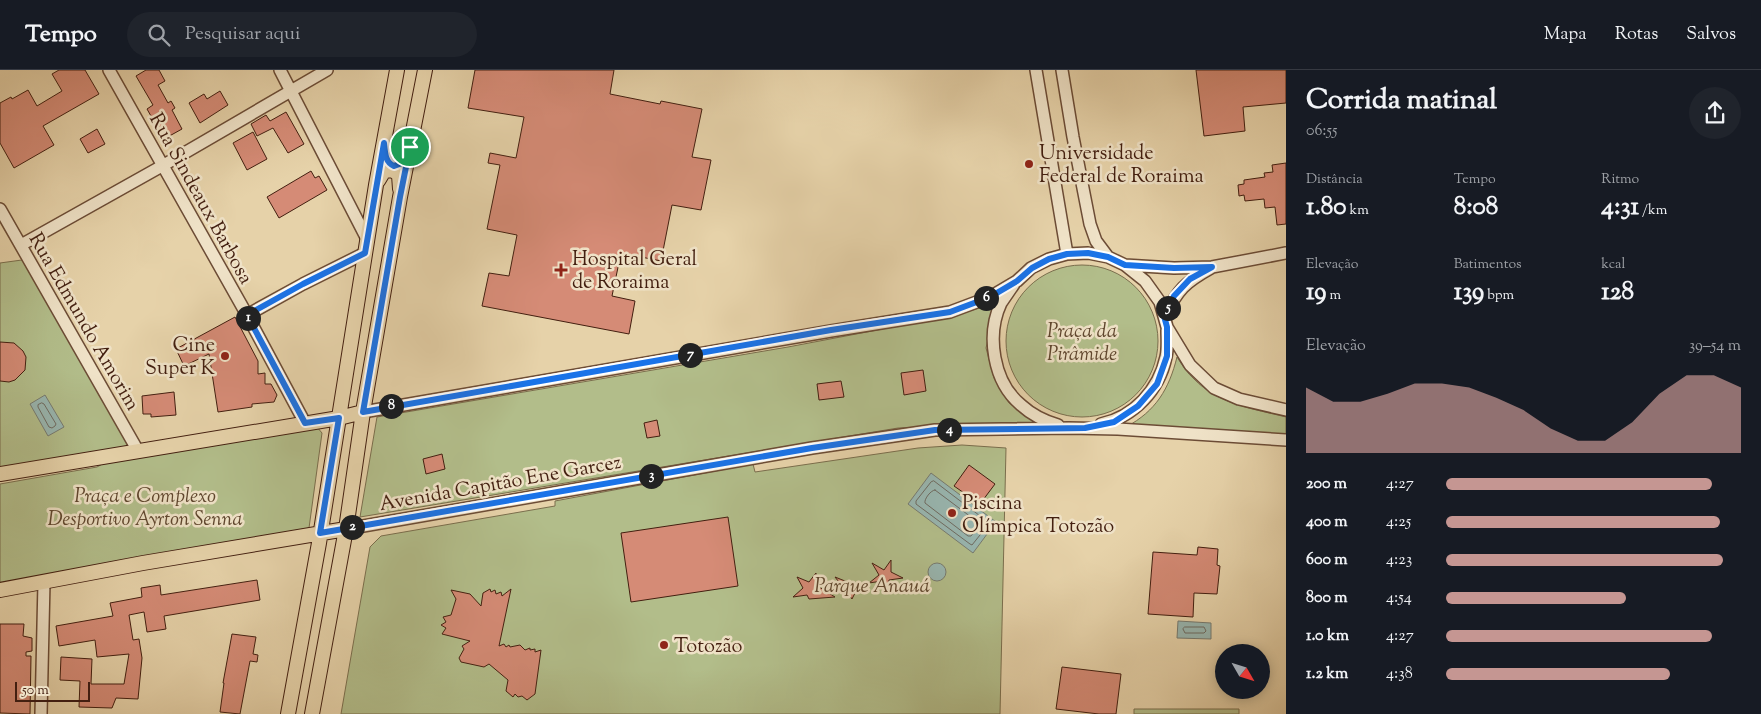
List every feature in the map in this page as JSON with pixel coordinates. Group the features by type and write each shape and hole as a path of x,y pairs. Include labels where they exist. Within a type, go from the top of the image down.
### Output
{"main road":[{"path":"288,714 320,533 376,185 397,70"},
{"path":"312,714 346,528 363,412 400,197 425,70"},
{"path":"384,143 386,160 394,166 402,163 410,147"},
{"path":"376,185 384,171 393,170 399,176 400,197"},
{"name":"Avenida Capitão Ene Garcez","path":"0,474 339,418 363,412"},
{"name":"Avenida Capitão Ene Garcez","path":"0,590 346,528"}],"street":[{"name":"Rua Sindeaux Barbosa","path":"109,70 247,315 305,423"},
{"path":"247,315 366,246 280,70"},
{"path":"21,246 327,70"},
{"path":"1036,70 1067,254"},
{"path":"1062,70 1090,224 1096,241 1108,257"},
{"name":"Rua Edmundo Amorim","path":"0,208 138,451"},
{"name":"Avenida Capitão Ene Garcez","path":"363,412 831,330 950,312 990,297 1017,281 1032,268 1049,259 1067,254 1088,253 1108,257 1125,265 1145,281 1160,302 1165,321 1167,356 1157,384 1138,406 1114,422 1085,428"},
{"path":"1125,265 1174,268 1212,267 1286,253"},
{"path":"1165,321 1174,296 1190,279 1212,267"},
{"name":"Avenida Capitão Ene Garcez","path":"1017,281 1001,303 993,330 994,357 1003,383 1020,405 1043,420 1069,428"},
{"name":"Avenida Capitão Ene Garcez","path":"1165,321 1190,365 1214,388 1239,399 1286,410"},
{"name":"Avenida Capitão Ene Garcez","path":"346,528 812,448 935,430 1085,428 1286,440"},
{"path":"40,714 44,582"}],"green space":[{"path":"29,259 138,451 0,474 0,263"},
{"name":"Praça da Pirâmide","path":"1082,265 1111,271 1124,278 1135,288 1145,299 1152,312 1158,341 1152,370 1145,383 1135,394 1124,404 1111,411 1082,417 1053,411 1040,404 1029,394 1019,383 1012,370 1006,341 1012,312 1019,299 1029,288 1040,278 1053,271"},
{"path":"996,303 986,348 994,378 1009,403 1042,425 966,425 898,428 360,517 377,417 788,347 956,315"},
{"path":"1177,357 1191,377 1214,394 1249,408 1286,417 1286,437 1126,427 1146,414 1160,398 1170,379"},
{"name":"Praça e Complexo Desportivo Ayrton Senna","path":"317,427 322,433 309,528 0,583 0,484 97,467 106,462"},
{"name":"Parque Anauá","path":"962,445 1006,448 1000,714 341,714 370,547 381,536 555,506 555,501 753,464 755,472 918,448"},
{"path":"1134,709 1239,709 1239,714 1134,714"}],"water":[{"path":"45,395 64,427 48,436 30,404"},
{"name":"Piscina Olímpica Totozão","path":"931,473 996,522 973,553 908,504"},
{"path":"937,563 943,566 946,572 943,578 937,581 931,578 928,572 931,566"},
{"path":"1178,621 1211,623 1211,639 1177,638"}],"building":[{"path":"59,70 85,70 99,94 43,126 54,145 14,168 0,143 0,103 28,90 37,106 62,91 52,74"},
{"path":"146,70 159,70 165,81 158,85 168,103 171,101 175,108 172,110 182,129 164,139 147,109 153,105 136,76"},
{"path":"475,70 614,70 610,94 660,104 661,101 702,109 692,157 711,160 701,210 672,205 661,261 621,253 612,296 635,301 629,334 482,306 489,273 509,276 517,235 487,229 500,165 488,163 490,153 516,158 524,117 468,108"},
{"path":"1196,70 1286,70 1286,103 1243,107 1245,131 1204,136"},
{"path":"220,91 228,105 200,123 189,103 204,94 207,99"},
{"path":"286,112 304,144 288,153 273,128 257,136 251,124 266,115 270,121"},
{"path":"97,129 105,144 88,153 80,139"},
{"path":"253,132 267,159 247,170 233,143"},
{"path":"1286,163 1286,224 1277,225 1275,207 1265,208 1264,199 1245,201 1244,195 1239,196 1238,185 1244,184 1244,180 1265,177 1264,173 1273,172 1272,165"},
{"path":"311,171 315,178 319,176 327,190 279,218 267,197"},
{"path":"235,317 258,361 258,374 265,373 265,384 271,384 277,395 274,402 252,404 252,407 218,412 209,354 184,366 176,349"},
{"path":"0,342 14,343 23,351 26,357 25,370 15,380 9,382 0,381"},
{"path":"923,370 926,391 904,395 901,373"},
{"path":"841,381 844,397 819,400 817,384"},
{"path":"174,392 176,415 151,417 151,414 143,414 142,396"},
{"path":"657,420 660,436 647,438 644,423"},
{"path":"442,454 445,469 426,474 423,459"},
{"path":"969,465 995,484 980,504 954,486"},
{"path":"728,517 738,586 631,602 621,533"},
{"path":"1198,547 1218,549 1217,565 1220,566 1217,594 1194,593 1193,617 1148,614 1153,552 1197,555"},
{"path":"891,560 891,572 903,578 889,580 887,593 882,581 869,583 879,575 872,563 884,570"},
{"path":"816,573 816,585 835,597 809,599 807,595 793,597 803,588 797,577 809,582"},
{"path":"835,577 855,585 855,593 852,599"},
{"path":"257,580 260,600 164,616 166,629 147,632 144,612 129,615 133,640 139,639 142,658 138,699 116,698 112,708 79,707 80,681 60,680 61,657 92,659 91,684 124,684 129,654 97,657 95,640 59,646 56,626 113,616 110,603 142,597 141,588 160,585 161,595"},
{"path":"490,589 491,592 495,590 496,594 501,592 502,596 511,589 499,646 504,644 506,647 509,645 510,647 520,645 525,650 535,649 535,652 541,650 535,694 527,700 515,694 513,697 506,691 508,680 489,664 484,667 461,662 459,658 464,649 462,646 470,641 442,634 446,628 441,625 446,622 443,617 451,615 456,599 451,590 470,594 481,606 483,593"},
{"path":"0,624 24,624 23,636 32,638 32,651 26,652 26,656 31,656 30,714 0,713"},
{"path":"232,634 256,637 253,654 258,655 257,662 250,661 240,714 220,712"},
{"path":"1062,667 1121,674 1116,714 1056,709"}],"place":[{"name":"Universidade Federal de Roraima","path":"1029,164"},
{"name":"Hospital Geral de Roraima","path":"561,270"},
{"name":"Cine Super K","path":"225,356"},
{"name":"Piscina Olímpica Totozão","path":"952,513"},
{"name":"Totozão","path":"664,645"}],"route":[{"path":"384,143 386,160 394,166 402,163 410,147 363,412 831,330 950,312 990,297 1017,281 1032,268 1049,259 1067,254 1088,253 1108,257 1125,265 1174,268 1212,267 1190,279 1174,296 1164,316 1167,327 1167,356 1157,384 1138,406 1114,422 1085,428 935,430 812,448 320,533 339,418 305,423 247,315 365,253 384,143"}]}
